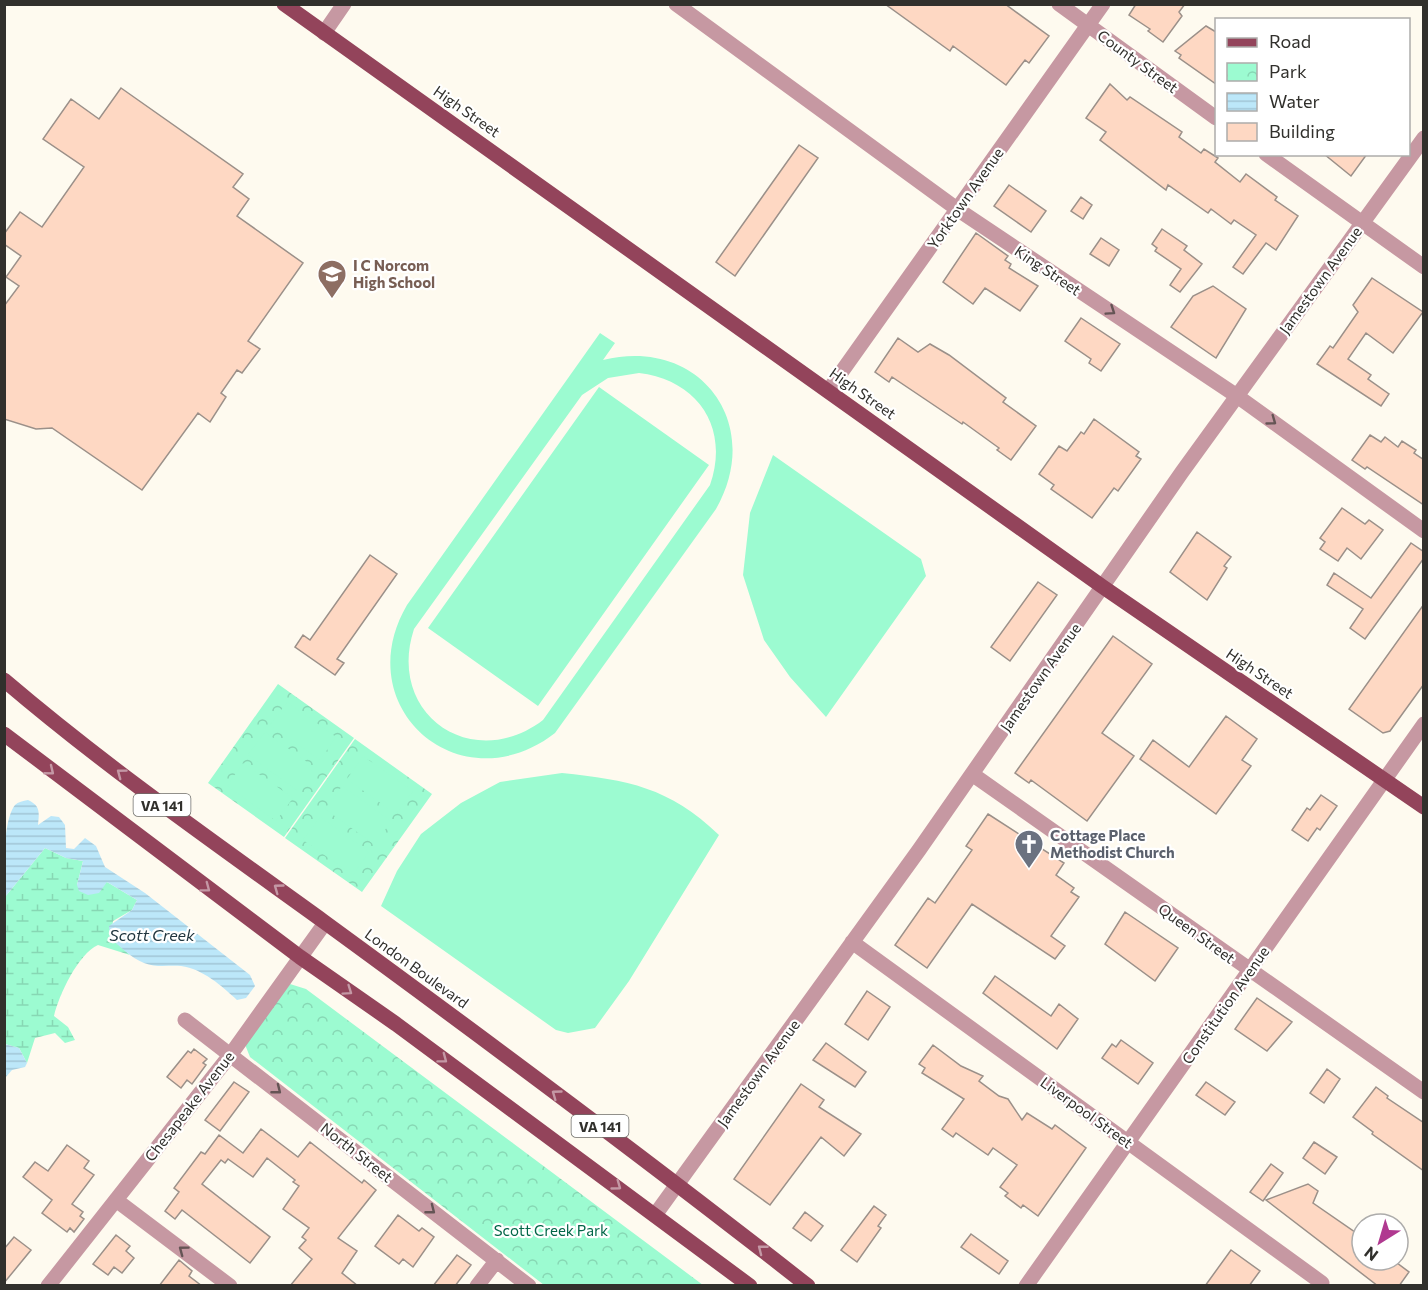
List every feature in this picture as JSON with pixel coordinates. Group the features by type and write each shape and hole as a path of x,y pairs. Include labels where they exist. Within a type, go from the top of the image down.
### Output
{"main road":[{"name":"High Street","path":"284,4 1103,586 1424,807"},
{"name":"London Boulevard","path":"4,680 49,718 164,806 677,1184 808,1286"},
{"name":"VA 141","path":"4,734 300,957 396,1024 750,1286"}],"street":[{"path":"324,33 344,4"},
{"name":"King Street","path":"676,4 957,209 1237,396 1424,531"},
{"name":"County Street","path":"1059,4 1215,117"},
{"name":"Yorktown Avenue","path":"828,391 1103,4"},
{"name":"Jamestown Avenue","path":"656,1215 972,774 1237,396 1424,138"},
{"path":"1269,156 1424,267"},
{"name":"Constitution Avenue","path":"1026,1286 1424,724"},
{"name":"Queen Street","path":"972,774 1424,1092"},
{"name":"Chesapeake Avenue","path":"48,1286 231,1054 325,923"},
{"name":"Liverpool Street","path":"852,942 1322,1282"},
{"name":"North Street","path":"186,1020 529,1286"},
{"path":"116,1200 230,1286"},
{"path":"477,1286 496,1260"}],"green space":[{"path":"600,333 615,343 603,360 637,356 668,361 694,374 714,393 727,418 733,446 729,477 716,509 555,733 519,753 484,758 451,752 423,735 403,710 392,679 392,643 407,605","holes":["639,373 660,377 678,385 693,396 704,410 712,426 716,444 715,464 710,485 543,720 516,735 489,741 464,737 441,727 424,709 412,687 409,660 414,629 582,395 608,378"]},
{"path":"599,387 709,465 538,706 428,628"},
{"path":"773,455 921,559 926,576 826,717 790,677 764,640 743,575 750,513"},
{"path":"278,684 354,738 284,837 208,783"},
{"path":"287,702 336,737 320,760 270,725"},
{"path":"265,732 314,767 298,791 248,755"},
{"path":"355,739 432,794 362,892 285,838"},
{"path":"363,756 413,791 396,814 347,779"},
{"path":"243,763 293,798 276,821 227,786"},
{"path":"562,773 627,783 665,796 701,819 719,835 629,981 595,1028 568,1033 556,1030 381,906 397,871 421,834 461,803 500,782"},
{"path":"342,786 391,821 375,845 325,809"},
{"path":"320,817 369,852 353,875 303,840"},
{"path":"45,848 66,858 83,861 77,885 107,882 137,900 132,910 113,921 111,938 130,955 98,945 83,957 60,997 54,1016 68,1027 75,1040 65,1043 55,1033 35,1038 27,1063 19,1048 5,1044 5,897"},
{"name":"Scott Creek Park","path":"290,984 306,989 703,1285 544,1285 250,1057 244,1042"}],"water":[{"name":"Scott Creek","path":"28,800 37,807 38,825 51,816 59,817 65,825 66,848 74,849 85,838 96,846 105,867 145,893 250,975 255,986 246,998 237,1000 218,984 197,971 181,966 149,965 126,952 110,938 109,926 132,910 137,900 107,882 99,893 88,895 79,891 77,885 83,861 66,858 45,848 5,897 5,849 8,823 15,805"},
{"path":"5,1044 19,1048 27,1063 25,1067 12,1070 5,1078"}],"building":[{"path":"885,4 1005,4 1049,36 1029,63 1025,60 1006,85 953,46 950,51"},
{"path":"1136,4 1185,4 1179,12 1182,16 1163,42 1148,31 1150,29 1129,15"},
{"path":"1206,26 1215,31 1215,83 1179,58 1181,55 1175,51"},
{"path":"1110,84 1127,100 1130,97 1182,132 1179,137 1201,153 1204,149 1218,158 1215,162 1240,182 1246,174 1277,197 1275,200 1298,216 1276,250 1266,243 1243,274 1233,267 1256,235 1234,220 1231,224 1211,209 1208,213 1168,185 1166,190 1100,140 1106,132 1086,118"},
{"path":"121,88 243,174 233,187 249,199 237,216 303,263 248,341 260,349 242,373 237,370 221,393 226,397 210,422 198,413 142,490 52,428 36,429 4,419 4,306 19,286 6,277 21,256 4,244 4,234 20,212 42,227 84,167 43,139 71,99 99,119"},
{"path":"799,145 818,158 735,276 716,262"},
{"path":"1326,156 1366,156 1351,176"},
{"path":"1009,185 1046,211 1031,232 994,206"},
{"path":"1081,197 1092,205 1083,219 1071,211"},
{"path":"1162,229 1187,246 1184,250 1202,264 1180,292 1170,285 1181,269 1155,251 1157,248 1152,244"},
{"path":"976,233 1008,256 1005,260 1011,264 1009,268 1038,286 1020,311 985,288 973,304 943,282"},
{"path":"1101,238 1119,250 1109,266 1090,254"},
{"path":"1372,278 1423,312 1393,353 1366,333 1348,359 1371,375 1368,379 1389,394 1381,406 1317,364 1330,346 1333,348 1358,312 1353,305"},
{"path":"1213,286 1246,309 1216,358 1171,327 1193,296"},
{"path":"1081,318 1120,344 1101,371 1089,363 1091,359 1065,341"},
{"path":"898,338 918,352 930,344 949,355 1006,398 1003,402 1036,426 1011,460 997,450 999,448 963,422 962,424 892,377 889,382 875,372"},
{"path":"1094,419 1139,452 1136,456 1141,459 1118,491 1114,488 1092,518 1051,489 1054,485 1039,474 1059,446 1067,451 1081,432 1084,434"},
{"path":"1370,435 1381,442 1385,437 1398,447 1402,441 1416,450 1414,453 1424,460 1424,505 1367,467 1365,469 1352,460"},
{"path":"1342,508 1365,524 1369,520 1383,530 1361,559 1347,548 1338,561 1320,549 1325,542 1320,538"},
{"path":"1197,532 1231,557 1224,566 1227,568 1207,600 1170,572"},
{"path":"1411,543 1424,552 1424,558 1365,639 1350,628 1363,609 1327,585 1334,573 1371,598"},
{"path":"370,555 397,574 337,659 344,663 335,675 295,647 303,635 310,640"},
{"path":"1038,582 1057,595 1010,661 991,647"},
{"path":"1424,604 1424,684 1390,731 1383,733 1349,709"},
{"path":"1113,636 1152,664 1102,733 1134,756 1087,821 1031,780 1029,783 1015,773"},
{"path":"1226,716 1257,739 1242,760 1251,766 1216,814 1140,759 1153,740 1189,767"},
{"path":"1321,795 1337,806 1320,830 1317,828 1308,841 1292,830 1307,808 1310,810"},
{"path":"988,814 1064,863 1056,875 1074,888 1071,892 1079,897 1051,936 1065,946 1055,959 972,904 927,968 895,945 928,898 935,903 972,850 966,846"},
{"path":"1125,912 1178,948 1155,981 1105,944"},
{"path":"995,976 1051,1016 1059,1004 1078,1019 1057,1049 983,993"},
{"path":"867,991 890,1007 868,1040 845,1024"},
{"path":"1257,998 1292,1022 1267,1051 1235,1029"},
{"path":"1121,1040 1153,1063 1138,1084 1102,1058 1112,1044 1116,1047"},
{"path":"826,1043 866,1072 855,1087 813,1060"},
{"path":"933,1045 961,1066 983,1076 979,1081 999,1096 1008,1099 1022,1120 1027,1113 1052,1129 1055,1125 1086,1148 1038,1216 1023,1205 1021,1208 1005,1196 1008,1193 1000,1187 1017,1165 993,1148 988,1155 956,1133 953,1137 942,1129 964,1099 922,1073 925,1068 919,1064"},
{"path":"194,1049 207,1059 203,1063 206,1065 192,1084 187,1080 181,1088 167,1077 188,1051 191,1053"},
{"path":"1327,1069 1340,1079 1324,1103 1310,1093"},
{"path":"234,1082 249,1092 220,1131 205,1120"},
{"path":"1206,1082 1235,1102 1225,1115 1196,1095"},
{"path":"801,1084 824,1100 819,1107 861,1134 844,1156 821,1137 770,1205 734,1179"},
{"path":"1376,1087 1388,1096 1387,1098 1424,1123 1424,1171 1372,1134 1373,1132 1353,1117"},
{"path":"261,1129 298,1157 310,1142 362,1183 364,1180 376,1190 338,1238 357,1251 342,1273 358,1286 290,1286 312,1259 299,1248 306,1240 302,1237 309,1228 283,1209 299,1186 293,1182 295,1180 267,1158 253,1177 228,1159 225,1163 221,1160 202,1184 270,1237 250,1263 182,1210 175,1219 165,1211 179,1192 174,1188 201,1152 205,1154 219,1135 243,1153"},
{"path":"1314,1142 1337,1157 1325,1174 1303,1158"},
{"path":"67,1145 89,1161 84,1168 94,1175 72,1204 83,1212 80,1216 84,1219 74,1232 70,1228 67,1232 42,1213 52,1200 23,1177 35,1162 48,1171"},
{"path":"1271,1164 1283,1173 1263,1201 1250,1192"},
{"path":"1308,1184 1318,1191 1313,1203 1350,1229 1350,1264 1266,1200"},
{"path":"874,1206 886,1215 878,1226 881,1228 857,1262 841,1250"},
{"path":"805,1212 823,1226 811,1241 793,1228"},
{"path":"398,1215 419,1231 422,1228 434,1237 413,1267 403,1259 399,1264 375,1246"},
{"path":"971,1234 1008,1261 999,1274 961,1247"},
{"path":"116,1235 130,1246 126,1251 134,1258 122,1273 114,1267 108,1275 93,1264"},
{"path":"14,1237 31,1250 4,1283 4,1249"},
{"path":"1231,1250 1260,1271 1249,1286 1205,1286"},
{"path":"457,1255 471,1265 455,1286 433,1286"},
{"path":"179,1260 192,1271 189,1276 202,1286 159,1286"},
{"path":"1360,1272 1409,1272 1399,1286 1378,1286"}],"place":[{"name":"I C Norcom High School","path":"332,300"},
{"name":"Cottage Place Methodist Church","path":"1029,870"}]}
